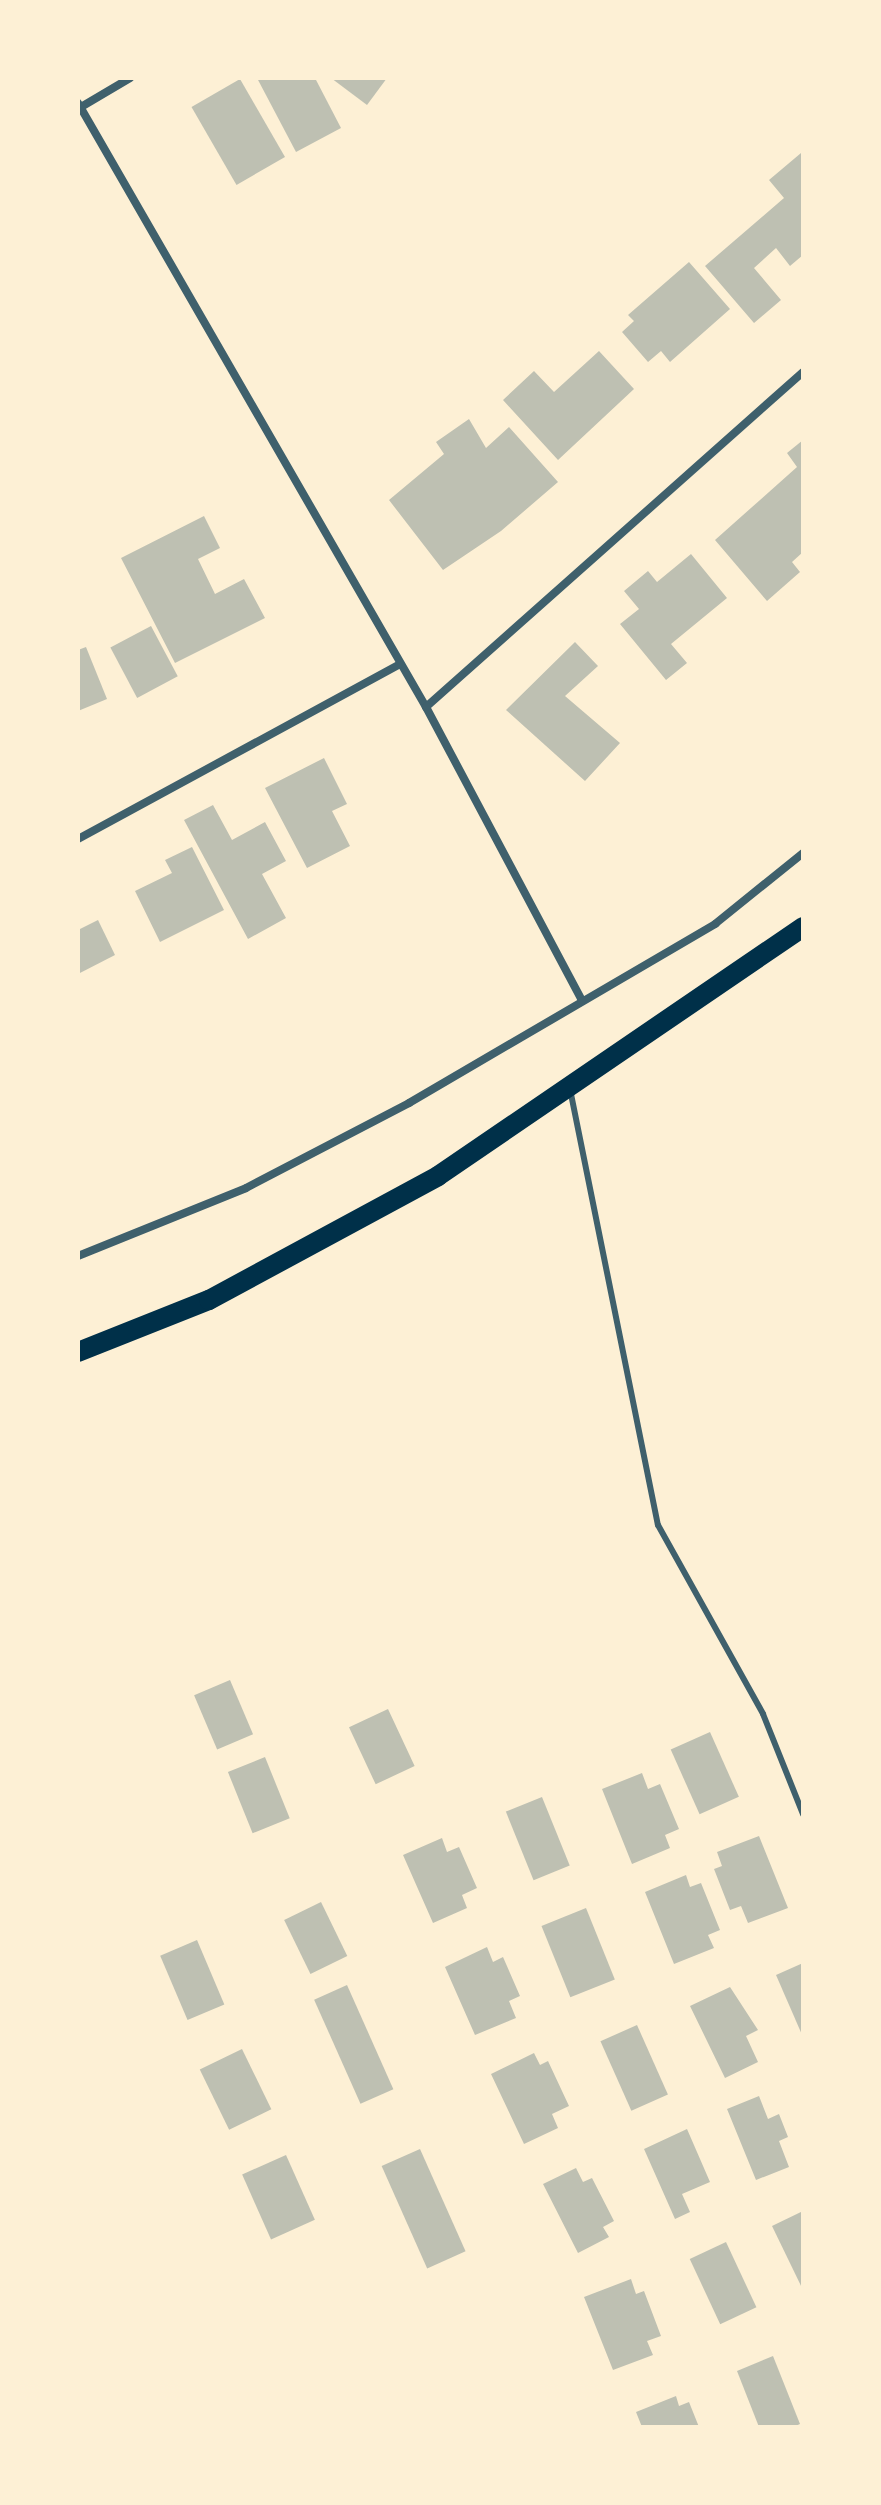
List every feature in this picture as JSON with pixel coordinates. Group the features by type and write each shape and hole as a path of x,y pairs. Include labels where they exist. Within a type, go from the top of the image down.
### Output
{"main road":[{"path":"78,1352 209,1300 438,1176 570,1089 803,927"}],"street":[{"path":"130,78 79,105 399,665 426,707 582,1001"},
{"path":"426,707 803,372"},
{"path":"78,839 399,665"},
{"path":"78,1256 246,1188 409,1103 715,924 803,853"}],"lane":[{"path":"570,1089 658,1525 763,1714 803,1814"}],"building":[{"path":"257,78 315,78 341,128 296,152"},
{"path":"331,78 387,78 367,105"},
{"path":"240,79 285,157 237,185 192,107"},
{"path":"801,153 803,255 790,266 776,248 754,268 781,300 754,323 705,266 784,198 769,180"},
{"path":"689,262 730,309 670,362 661,351 648,362 622,332 634,321 628,315"},
{"path":"599,351 634,389 558,460 503,400 534,371 554,392"},
{"path":"469,419 486,448 509,427 558,482 501,531 443,570 389,500 444,454 436,442"},
{"path":"803,440 803,552 792,562 800,572 767,601 715,540 797,467 787,453"},
{"path":"204,516 220,548 198,559 215,594 244,579 265,618 175,663 121,558"},
{"path":"691,554 727,598 671,644 687,663 666,680 620,624 639,609 624,591 648,571 657,582"},
{"path":"151,626 178,676 137,698 110,648"},
{"path":"575,642 598,666 565,696 620,743 585,781 506,710"},
{"path":"86,647 107,699 78,711 78,650"},
{"path":"324,758 347,804 332,811 350,846 307,868 265,788"},
{"path":"213,805 232,840 265,822 286,861 262,874 286,918 248,939 184,820"},
{"path":"192,847 224,910 160,942 135,891 172,873 165,860"},
{"path":"98,920 115,955 78,974 78,930"},
{"path":"230,1680 253,1734 217,1750 194,1695"},
{"path":"388,1709 415,1766 376,1784 349,1727"},
{"path":"710,1732 739,1797 700,1814 671,1749"},
{"path":"265,1757 290,1818 253,1833 228,1772"},
{"path":"642,1773 648,1789 660,1784 679,1829 665,1835 670,1848 632,1864 602,1789"},
{"path":"542,1797 570,1866 534,1880 506,1812"},
{"path":"759,1836 788,1908 748,1923 741,1906 730,1910 714,1869 722,1866 717,1852"},
{"path":"442,1838 447,1852 459,1847 477,1888 462,1895 467,1908 433,1923 403,1855"},
{"path":"686,1875 690,1887 701,1883 720,1930 708,1935 714,1948 674,1964 645,1892"},
{"path":"321,1902 347,1956 310,1974 284,1920"},
{"path":"586,1908 615,1979 570,1997 541,1926"},
{"path":"197,1940 224,2004 188,2020 160,1956"},
{"path":"487,1947 493,1962 503,1957 520,1996 509,2001 516,2018 475,2035 445,1967"},
{"path":"803,1963 803,2037 776,1975"},
{"path":"347,1985 393,2089 360,2104 314,2000"},
{"path":"730,1987 758,2030 746,2036 758,2062 725,2078 690,2006"},
{"path":"637,2025 668,2094 631,2111 600,2041"},
{"path":"242,2049 271,2109 229,2130 200,2070"},
{"path":"534,2053 540,2065 548,2061 569,2106 552,2114 558,2128 524,2144 491,2074"},
{"path":"759,2096 768,2119 779,2114 788,2137 779,2141 789,2167 756,2180 727,2109"},
{"path":"687,2129 710,2182 682,2194 690,2212 675,2219 644,2149"},
{"path":"420,2149 466,2251 427,2268 382,2166"},
{"path":"286,2155 315,2220 271,2239 242,2175"},
{"path":"576,2168 583,2182 592,2178 614,2221 603,2227 609,2237 578,2253 543,2184"},
{"path":"803,2211 803,2290 772,2226"},
{"path":"726,2242 756,2307 720,2324 690,2259"},
{"path":"631,2279 636,2294 644,2291 661,2336 647,2341 653,2355 613,2370 584,2297"},
{"path":"773,2356 800,2424 793,2427 759,2427 737,2371"},
{"path":"676,2396 679,2406 689,2402 699,2427 642,2427 636,2412"}]}
